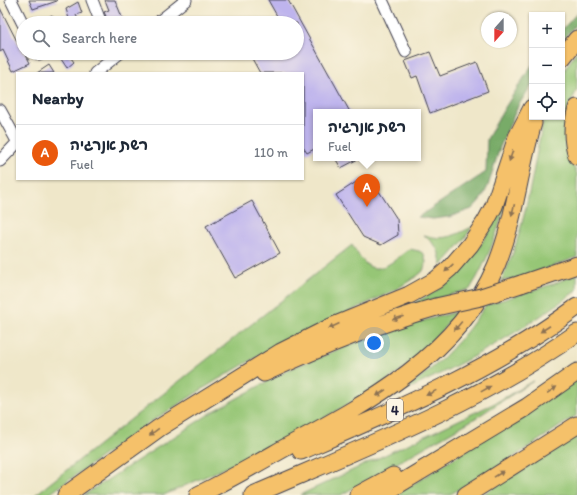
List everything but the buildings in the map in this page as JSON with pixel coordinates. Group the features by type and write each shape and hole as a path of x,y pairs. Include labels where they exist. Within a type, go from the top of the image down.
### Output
{"highway":[{"path":"565,54 577,39"},
{"path":"577,108 574,117 572,134 577,156"},
{"path":"66,495 159,428 281,352 334,326 409,295 436,280 450,268 470,245 486,221 494,206 517,137 529,114"},
{"path":"200,494 346,415 402,378 443,343 471,309 487,284 495,267 503,247 513,212 533,120"},
{"path":"186,411 212,397 312,351 382,324 436,307 481,297 577,265"},
{"name":"4","path":"200,494 377,419 457,380 511,351 577,308"},
{"name":"4","path":"253,495 434,416 478,394 533,362 577,333"},
{"path":"381,495 527,407 577,372"},
{"path":"358,495 468,434 527,407"},
{"path":"466,495 577,425"},
{"path":"270,495 350,453"}],"street":[{"path":"11,0 19,16"},
{"path":"92,0 98,16"},
{"path":"166,16 186,0"},
{"path":"382,0 406,52"},
{"path":"96,72 109,60"},
{"path":"0,110 16,140"},
{"path":"0,161 16,143"}],"green space":[{"path":"577,13 577,23 565,37 565,27"},
{"path":"577,51 577,90 566,115 564,134 567,153 577,174 577,257 524,277 501,281 517,242 532,180 543,120 565,120 565,69"},
{"path":"529,70 529,89 518,106 500,147 488,186 482,198 472,209 449,217 433,219 418,217 486,172 487,139"},
{"path":"508,194 493,243 477,278 470,289 402,310 426,297 452,279 480,246"},
{"path":"472,227 462,242 441,266 437,248 424,235 438,238 449,237"},
{"path":"352,245 363,261 371,267 383,267 410,249 424,254 426,262 423,271 395,290 274,347 217,380 144,426 48,495 35,495"},
{"path":"577,274 577,290 532,322 461,363 387,399 435,366 473,324 486,305 553,284"},
{"path":"457,312 439,334 409,365 372,391 272,447 164,495 84,495 214,411 290,369 387,330"},
{"path":"577,380 577,415 512,458 449,495 396,495"},
{"path":"533,381 474,419 341,495 300,495 497,402"},
{"path":"577,433 577,495 482,495"}],"place":[{"name":"רשת אנרגיה","path":"367,207"}]}
